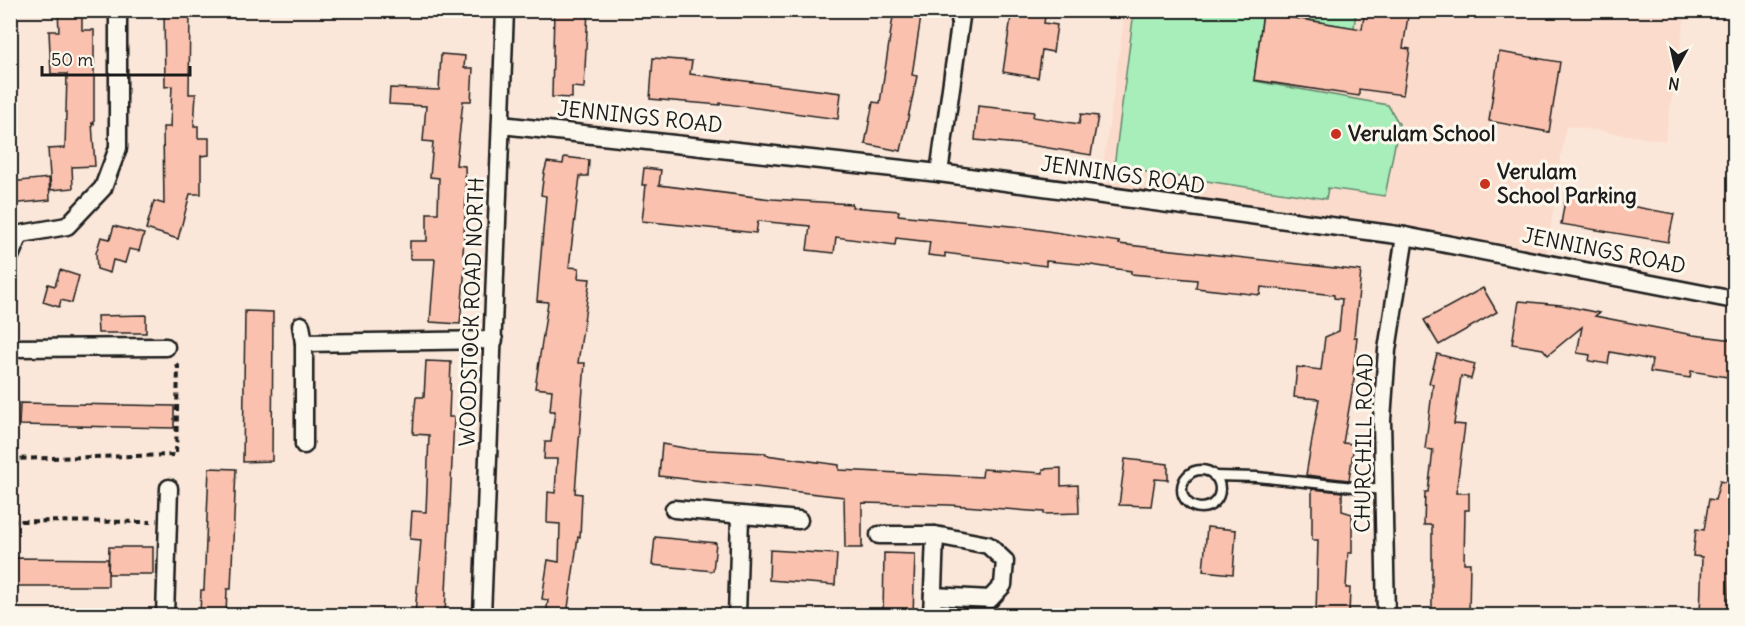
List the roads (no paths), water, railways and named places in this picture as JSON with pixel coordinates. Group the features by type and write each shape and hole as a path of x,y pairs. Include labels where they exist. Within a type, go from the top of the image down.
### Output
{"street":[{"path":"10,256 15,235 67,226 103,188 118,148 118,10"},
{"name":"WOODSTOCK ROAD NORTH","path":"482,615 505,10"},
{"path":"939,173 962,10"},
{"name":"JENNINGS ROAD","path":"501,124 939,173 1406,236 1734,300"},
{"name":"CHURCHILL ROAD","path":"1386,615 1382,420 1387,350 1406,236"},
{"path":"301,325 304,344 304,445"},
{"path":"304,344 494,340"},
{"path":"10,348 166,347"},
{"path":"151,615 165,615 169,488"},
{"path":"674,509 799,520"},
{"path":"737,615 740,516"},
{"path":"879,535 935,535 988,545 1005,561 1003,585 990,599 933,596"},
{"path":"932,615 935,535"}],"lane":[{"path":"1214,476 1220,487 1220,494 1212,504 1200,508 1188,502 1183,492 1188,476 1198,470 1214,476 1383,490"}],"place":[{"name":"Verulam School","path":"1336,134"},
{"name":"Verulam School Parking","path":"1485,184"}]}
